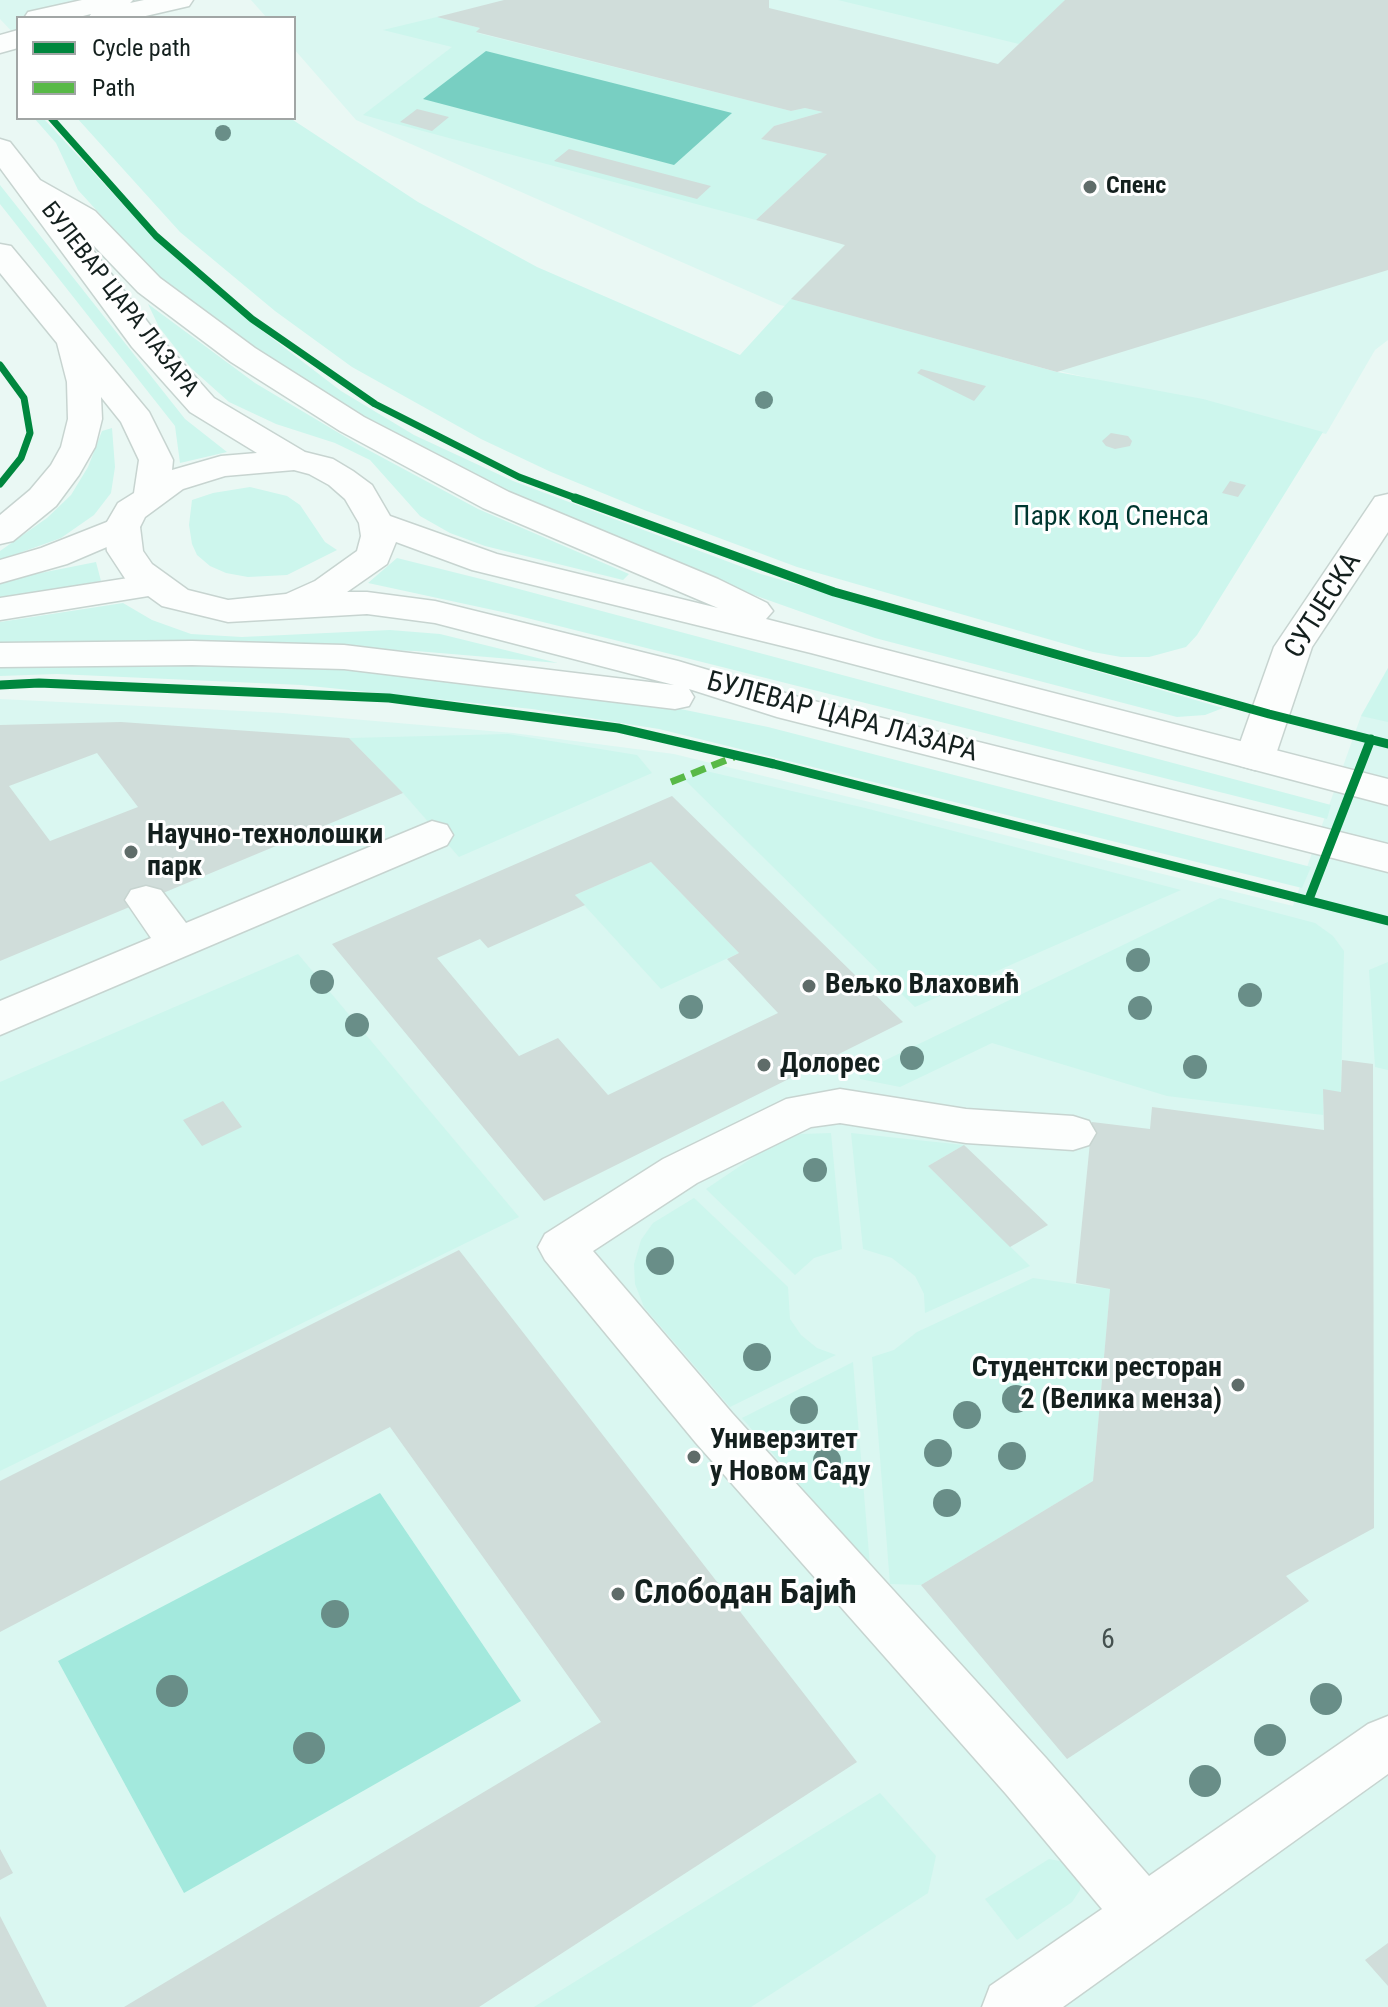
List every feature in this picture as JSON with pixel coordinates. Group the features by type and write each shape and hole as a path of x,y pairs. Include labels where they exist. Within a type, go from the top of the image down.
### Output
{"main road":[{"path":"47,16 119,0"},
{"path":"111,16 179,0"},
{"name":"БУЛЕВАР ЦАРА ЛАЗАРА","path":"0,148 144,340 191,394 239,429 294,460"},
{"path":"30,187 84,218 149,285 220,338 300,393 352,424 496,500 705,587 820,644"},
{"path":"0,253 137,419 156,460 151,494"},
{"path":"0,533 43,498 67,468 78,447 85,419 84,382 71,336"},
{"path":"294,460 321,466 341,478 359,493 377,523 379,536 374,556 345,579 293,605 228,611 175,598 139,572 125,551 122,527 131,511 151,494 183,477 221,466 294,460"},
{"name":"СУТЈЕСКА","path":"1255,757 1293,647 1388,505"},
{"path":"377,523 485,562 820,644 1388,792"},
{"path":"0,572 54,556 122,527"},
{"path":"0,609 154,585"},
{"name":"БУЛЕВАР ЦАРА ЛАЗАРА","path":"293,605 367,603 435,612 664,669 791,708 1388,858"},
{"path":"0,655 192,653 344,657 791,708"},
{"path":"0,1019 432,835"},
{"path":"146,900 178,943"},
{"path":"1073,1133 966,1126 840,1106 802,1111 680,1171 562,1247 714,1428 1026,1776 1144,1914"},
{"path":"1012,2007 1388,1742"}],"shaded area":[{"path":"0,0 194,0 126,16 16,16 16,36 0,19"},
{"name":"Спенс","path":"251,0 1388,0 1388,340 1375,350 1326,434 780,305 356,120 296,51 296,16 265,16"},
{"path":"486,51 732,113 674,165 423,99"},
{"name":"Универзитет у Новом Саду","path":"1388,668 1388,2007 0,2007 0,699 283,713 513,733 674,754 1293,906 1361,716"},
{"path":"380,1493 521,1701 184,1893 58,1661"}],"green space":[{"path":"838,0 1065,0 1019,44"},
{"path":"437,17 480,28 477,33 791,111 805,108 823,112 774,126 761,139 827,154 756,220 363,115 452,47 383,30"},
{"path":"36,120 45,120 155,239 260,329 341,391 414,435 513,481 761,574 1223,708 1205,715 1177,717 875,638 672,566 574,525 400,441 230,335 163,283 78,190 56,143"},
{"name":"Парк код Спенса","path":"79,120 293,120 418,202 537,267 740,355 791,299 1057,372 1203,399 1323,432 1197,635 1186,647 1149,657 1121,657 1093,652 797,567 551,472 481,439 352,367 275,311 180,232"},
{"path":"0,185 185,419 227,452 180,463 175,426 0,204"},
{"path":"148,304 255,383 359,445 478,509 629,574 623,580 485,546 450,533 420,516 370,460 335,443 276,424 229,402 191,368 159,327"},
{"path":"112,428 115,467 111,493 94,515 61,538 0,560 0,551 47,518 71,495 88,467 102,431"},
{"path":"250,487 287,496 300,505 325,542 337,550 287,575 248,577 210,566 197,555 192,544 189,525 192,500"},
{"path":"397,558 1331,805 1327,819 507,613 368,583"},
{"path":"96,562 101,581 0,599 0,581"},
{"path":"123,603 152,620 191,634 242,637 390,630 440,634 558,663 416,651 282,647 0,647 0,622"},
{"path":"108,663 343,670 504,683 666,706 768,727 1311,867 1302,888 659,729 532,709 301,685 57,674 0,676 0,665"},
{"path":"1388,668 1388,722 1361,716"},
{"path":"508,734 637,755 652,773 459,857 349,738"},
{"path":"706,771 865,808 1181,890 915,1007 685,780"},
{"path":"651,862 739,953 661,989 575,895"},
{"path":"1220,898 1315,923 1333,936 1344,951 1341,1092 1324,1090 1323,1115 1167,1096 992,1043 900,1087 860,1079 859,1073"},
{"path":"298,954 519,1217 0,1471 0,1082"},
{"path":"1388,962 1388,1070 1375,1067 1369,970"},
{"path":"831,1133 842,1249 814,1258 795,1275 706,1189 773,1144 801,1134"},
{"path":"851,1133 964,1145 928,1166 1030,1266 925,1313 924,1294 915,1276 892,1258 863,1249"},
{"path":"694,1198 788,1287 790,1319 801,1335 817,1348 836,1355 730,1407 644,1307 635,1284 634,1264 641,1240 653,1223"},
{"path":"1033,1278 1110,1289 1093,1481 921,1585 890,1584 872,1357 894,1350 917,1332"},
{"path":"853,1362 870,1566 742,1418"},
{"path":"880,1793 936,1856 928,1893 751,2007 534,2007"},
{"path":"1049,1859 1065,1862 1081,1881 1080,1890 1072,1902 1017,1940 985,1899"}],"building":[{"name":"Спенс","path":"504,0 769,0 769,8 998,64 1065,0 1388,0 1388,270 1057,372 791,299 845,245 756,220 827,154 761,139 774,126 823,112 805,108 791,111 476,32 480,28 437,17"},
{"path":"417,109 449,117 432,131 400,122"},
{"path":"569,149 711,186 697,199 554,161"},
{"path":"921,369 986,386 974,401 917,373"},
{"path":"1111,433 1128,436 1132,441 1130,446 1115,449 1106,446 1102,441"},
{"path":"1230,481 1246,485 1238,497 1222,493"},
{"name":"Научно-технолошки парк","path":"121,722 349,738 403,793 0,961 0,725","holes":["97,753 138,807 50,841 9,786"]},
{"name":"Вељко Влаховић","path":"672,796 903,1022 544,1201 332,944","holes":["651,862 739,953 727,959 778,1013 608,1095 558,1038 519,1056 437,958 480,939 488,948 585,905 575,895"]},
{"name":"Студентски ресторан 2 (Велика менза)","path":"1342,1060 1373,1064 1374,1528 1286,1576 1309,1601 1067,1759 921,1585 1093,1481 1110,1289 1076,1283 1092,1122 1150,1129 1152,1107 1324,1130 1323,1089 1341,1092"},
{"path":"223,1101 242,1127 202,1146 183,1120"},
{"path":"964,1145 1048,1225 1010,1247 928,1166"},
{"name":"Слободан Бајић","path":"459,1250 857,1762 479,2007 124,2007 601,1722 390,1427 0,1632 0,1481"},
{"path":"0,1849 13,1873 0,1880"},
{"path":"0,1916 47,2007 0,2007"},
{"path":"1388,1943 1388,1986 1365,1960"}],"marked path":[{"path":"671,782 734,757"}],"cycle path":[{"path":"53,120 156,236 252,319 375,404 519,477 834,592 1269,714 1388,744"},
{"path":"0,365 24,398 30,433 21,458 0,484"},
{"path":"0,685 39,683 389,698 618,728 774,764 1388,921"},
{"path":"1309,899 1371,739"}],"place":[{"name":"Спенс","path":"1090,187"},
{"name":"Научно-технолошки парк","path":"131,852"},
{"name":"Вељко Влаховић","path":"809,986"},
{"name":"Долорес","path":"764,1065"},
{"name":"Студентски ресторан 2 (Велика менза)","path":"1238,1385"},
{"name":"Универзитет у Новом Саду","path":"694,1457"},
{"name":"Слободан Бајић","path":"618,1594"}]}
